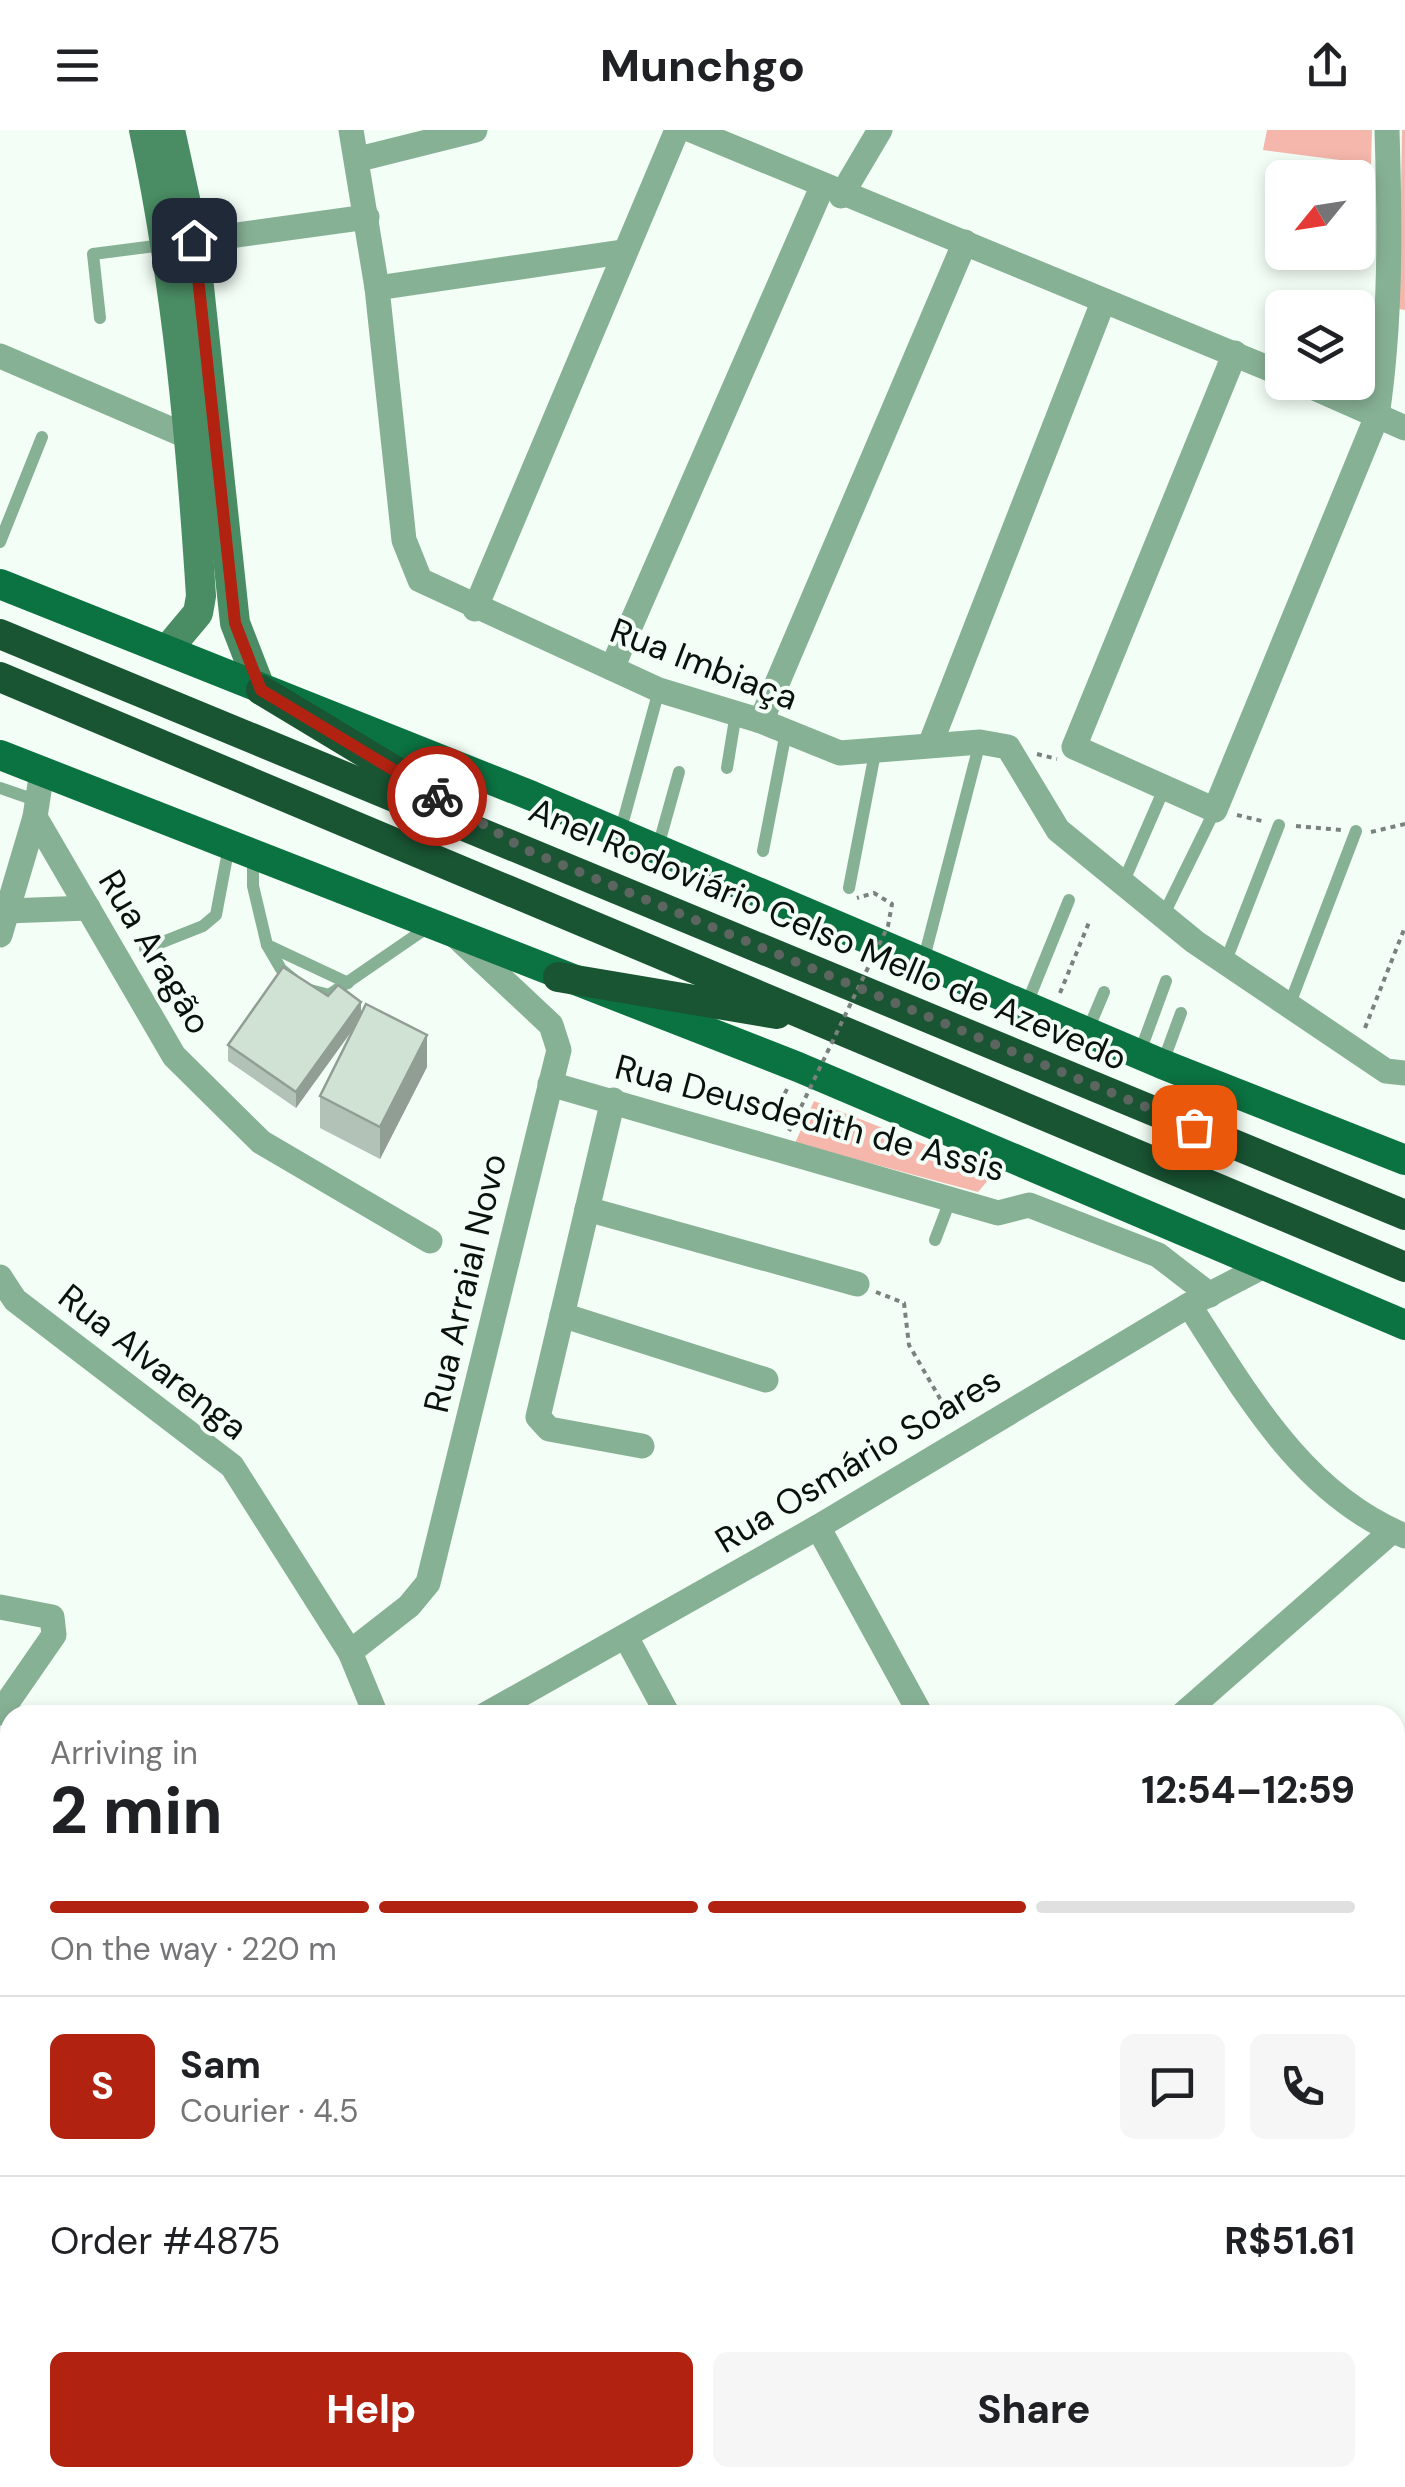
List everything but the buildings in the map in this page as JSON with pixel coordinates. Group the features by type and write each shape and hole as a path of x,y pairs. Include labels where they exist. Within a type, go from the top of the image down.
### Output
{"highway":[{"name":"Anel Rodoviário Celso Mello de Azevedo","path":"0,634 1405,1215"},
{"path":"0,678 1405,1267"},
{"path":"261,690 524,849"},
{"path":"558,976 832,1024"}],"main road":[{"name":"Anel Rodoviário Celso Mello de Azevedo","path":"0,584 658,850 1151,1059 1405,1160"},
{"path":"0,755 38,796 241,850 798,1067 1405,1325"}],"street":[{"path":"144,130 181,242 200,596 198,612 167,650"},
{"path":"170,130 181,242 235,623 261,690"},
{"name":"Rua Imbiaça","path":"351,130 359,158 376,288 404,540 420,580 475,609 659,690 736,713 840,753 875,754 980,742 1008,748"},
{"path":"359,158 475,130"},
{"path":"475,609 676,130"},
{"path":"691,130 832,192 965,242 1265,366"},
{"path":"612,668 832,192 880,130"},
{"path":"1235,353 1074,747 1214,810 1377,416 1384,366 1390,225 1387,130"},
{"path":"181,242 366,217"},
{"path":"761,722 965,242"},
{"path":"376,288 622,252"},
{"path":"930,745 1103,302"},
{"path":"0,356 191,438"},
{"path":"1341,400 1405,428"},
{"path":"1008,748 1058,830 1225,963 1356,1052 1395,1072"},
{"path":"38,796 4,923 88,908"},
{"name":"Rua Aragão","path":"38,796 88,908 174,1056 261,1142 430,1241"},
{"name":"Rua Arraial Novo","path":"350,1652 409,1606 428,1583 559,1050 556,1034 443,931"},
{"name":"Rua Deusdedith de Assis","path":"550,1084 998,1213 1029,1205 1158,1256 1199,1300 1263,1418 1304,1470 1398,1534"},
{"path":"613,1100 538,1416 548,1429 642,1446"},
{"path":"587,1209 856,1284"},
{"name":"Rua Osmário Soares","path":"503,1705 818,1527 1199,1300 1266,1265"},
{"name":"Rua Alvarenga","path":"0,1277 15,1300 232,1466 293,1556 350,1652 372,1705"},
{"path":"562,1315 766,1380"},
{"path":"818,1527 916,1705"},
{"path":"1194,1705 1398,1534"},
{"path":"0,1607 42,1612 52,1618 54,1634 5,1705"},
{"path":"626,1637 663,1705"}],"lane":[{"path":"100,318 93,254 181,242"},
{"path":"0,542 42,437"},
{"path":"624,818 659,690"},
{"path":"727,768 736,713"},
{"path":"763,851 786,732"},
{"path":"922,962 980,742"},
{"path":"853,893 875,754"},
{"path":"658,850 679,772"},
{"path":"0,788 38,796"},
{"path":"1123,883 1164,790"},
{"path":"1163,916 1214,810"},
{"path":"1225,963 1280,825"},
{"path":"1288,1006 1356,831"},
{"path":"241,850 267,945 281,969 317,993 329,995 443,931"},
{"path":"145,949 216,916 241,850"},
{"path":"1038,1011 1070,900"},
{"path":"267,945 348,984"},
{"path":"1151,1059 1166,981"},
{"path":"1087,1032 1104,992"},
{"path":"1151,1059 1182,1013"},
{"path":"934,1240 951,1198"}],"path":[{"path":"1008,748 1066,761 1074,747"},
{"path":"1214,810 1280,825 1356,831 1375,832 1405,824"},
{"path":"798,1067 774,1116 794,1120 888,926 892,904 874,893 853,893"},
{"path":"1038,1011 1090,920"},
{"path":"1356,1052 1405,927"},
{"path":"856,1284 904,1303 909,1345 963,1438"}],"shaded area":[{"path":"1267,130 1372,130 1371,160 1263,150"},
{"path":"1405,130 1405,310 1399,309"},
{"path":"814,1101 995,1172 978,1192 795,1143"}],"way so far":[{"path":"437,796 524,849 1194,1127"}],"route":[{"path":"194,240 235,623 261,690 437,796"}]}
